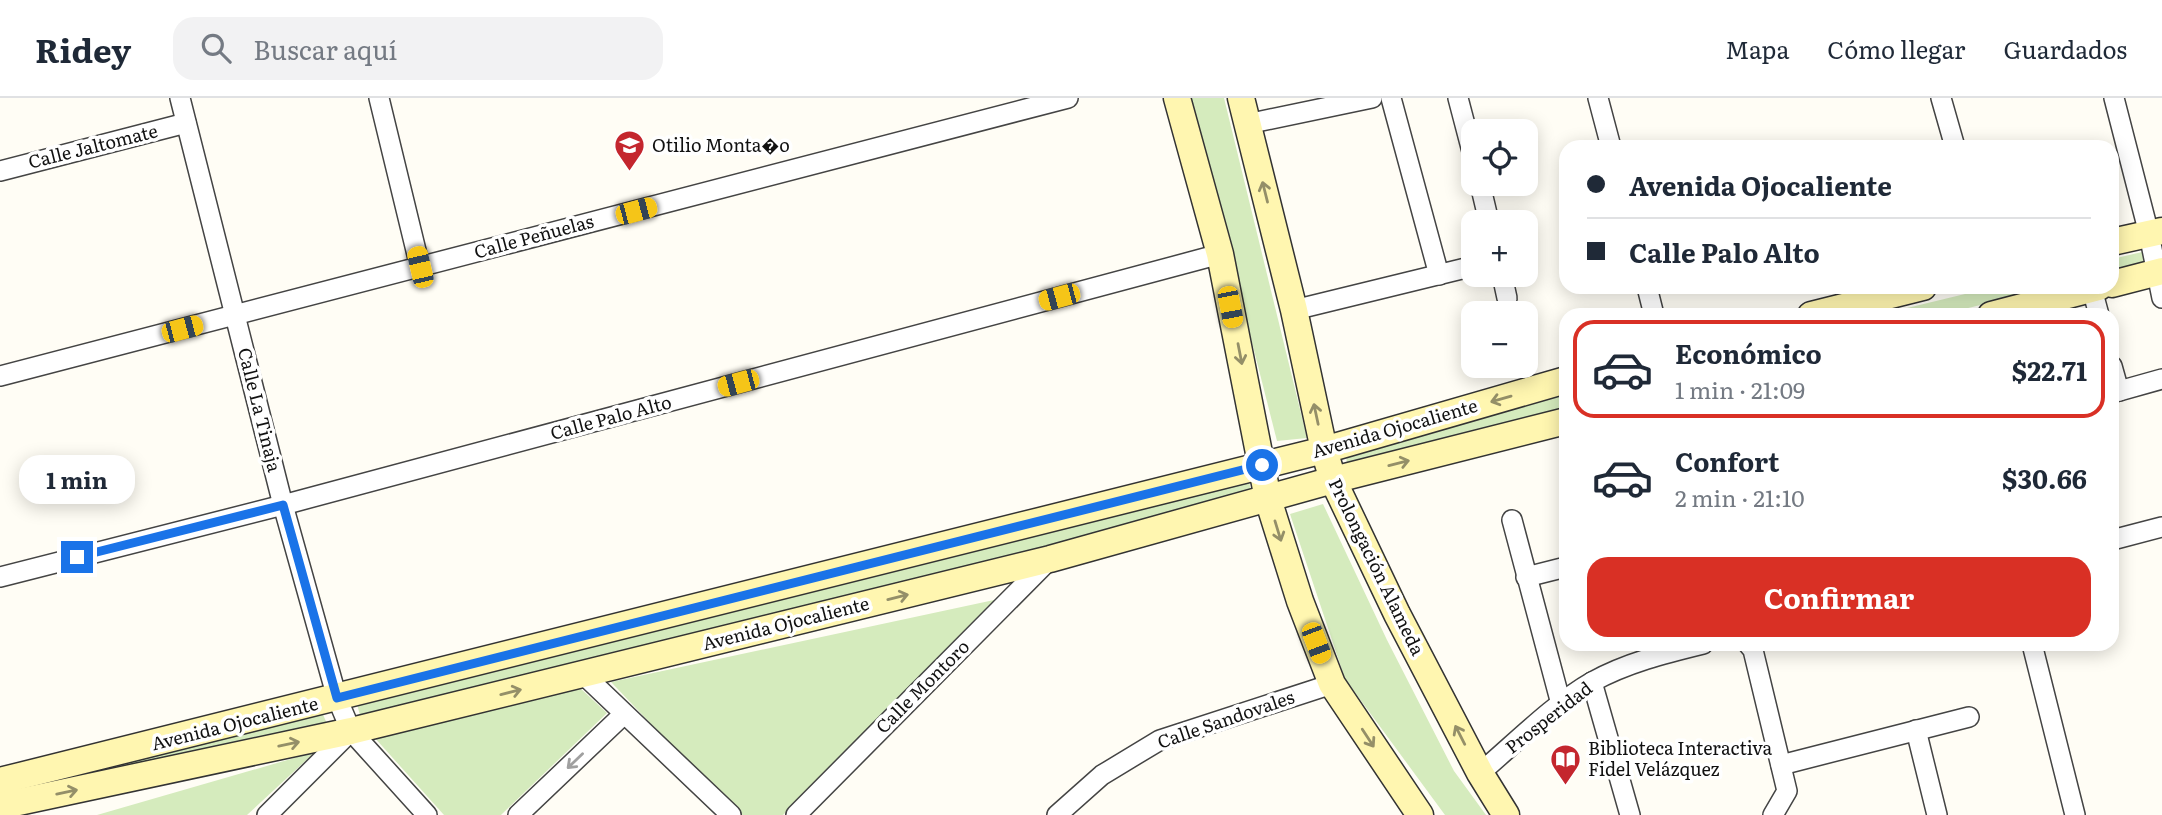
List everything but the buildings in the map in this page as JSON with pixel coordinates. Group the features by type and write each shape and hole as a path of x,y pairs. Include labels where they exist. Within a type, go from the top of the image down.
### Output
{"main road":[{"path":"1177,98 1220,254 1268,499 1300,601 1332,684 1420,815"},
{"name":"Prolongación Alameda","path":"1244,111 1333,480 1397,614 1479,773 1506,815"},
{"path":"2119,240 2155,232"},
{"path":"2119,285 2160,281"},
{"path":"1839,308 1895,294"},
{"path":"2018,308 2074,294"},
{"name":"Avenida Ojocaliente","path":"4,802 337,698 1324,450 1559,382"},
{"name":"Avenida Ojocaliente","path":"4,802 351,731 1049,559 1333,480 1559,423"}],"street":[{"name":"Calle La Tinaja","path":"180,98 283,505 337,698 351,731 427,815"},
{"path":"379,98 420,267"},
{"name":"Calle Peñuelas","path":"0,376 1068,98"},
{"path":"1244,111 1372,98"},
{"path":"1391,98 1439,275"},
{"path":"1458,98 1464,119"},
{"path":"1598,98 1609,140"},
{"path":"1941,98 1953,140"},
{"path":"2114,98 2155,232 2160,281"},
{"name":"Calle Jaltomate","path":"0,171 186,123"},
{"name":"Calle Palo Alto","path":"0,577 283,505 1220,254"},
{"path":"1294,310 1461,269"},
{"path":"1505,287 1507,298"},
{"path":"2119,391 2162,379"},
{"path":"1512,520 1561,705"},
{"path":"2119,538 2162,527"},
{"name":"Calle Montoro","path":"796,815 1049,559"},
{"path":"1526,577 1559,569"},
{"name":"Prosperidad","path":"1479,773 1592,682 1676,651"},
{"path":"1754,651 1787,791 1773,815"},
{"path":"2034,651 2075,815"},
{"path":"583,674 731,815"},
{"path":"1592,682 1630,815"},
{"name":"Calle Sandovales","path":"1057,815 1102,775 1160,740 1332,684"},
{"path":"518,815 624,714"},
{"path":"1781,765 1969,717"},
{"path":"1916,730 1937,815"},
{"path":"267,815 351,731"}],"green space":[{"path":"1190,98 1224,98 1307,438 1277,441"},
{"path":"2142,252 2144,264 2119,270 2119,257"},
{"path":"1965,294 2025,294 1968,308 1907,308"},
{"path":"1559,396 1559,412 1347,465 1346,454"},
{"path":"1248,478 1252,494 361,719 357,704"},
{"path":"1323,504 1387,640 1454,771 1486,815 1445,815 1345,679 1290,514"},
{"path":"1008,597 783,815 738,815 611,682"},
{"path":"579,687 607,713 501,815 444,815 374,737"},
{"path":"321,710 328,726 0,797 0,788"},
{"path":"315,752 247,815 97,815"}],"place":[{"name":"Otilio Monta�o","path":"629,173"},
{"name":"Biblioteca Interactiva Fidel Velázquez","path":"1565,786"}],"route":[{"path":"77,557 283,505 337,698 1262,465"}]}
